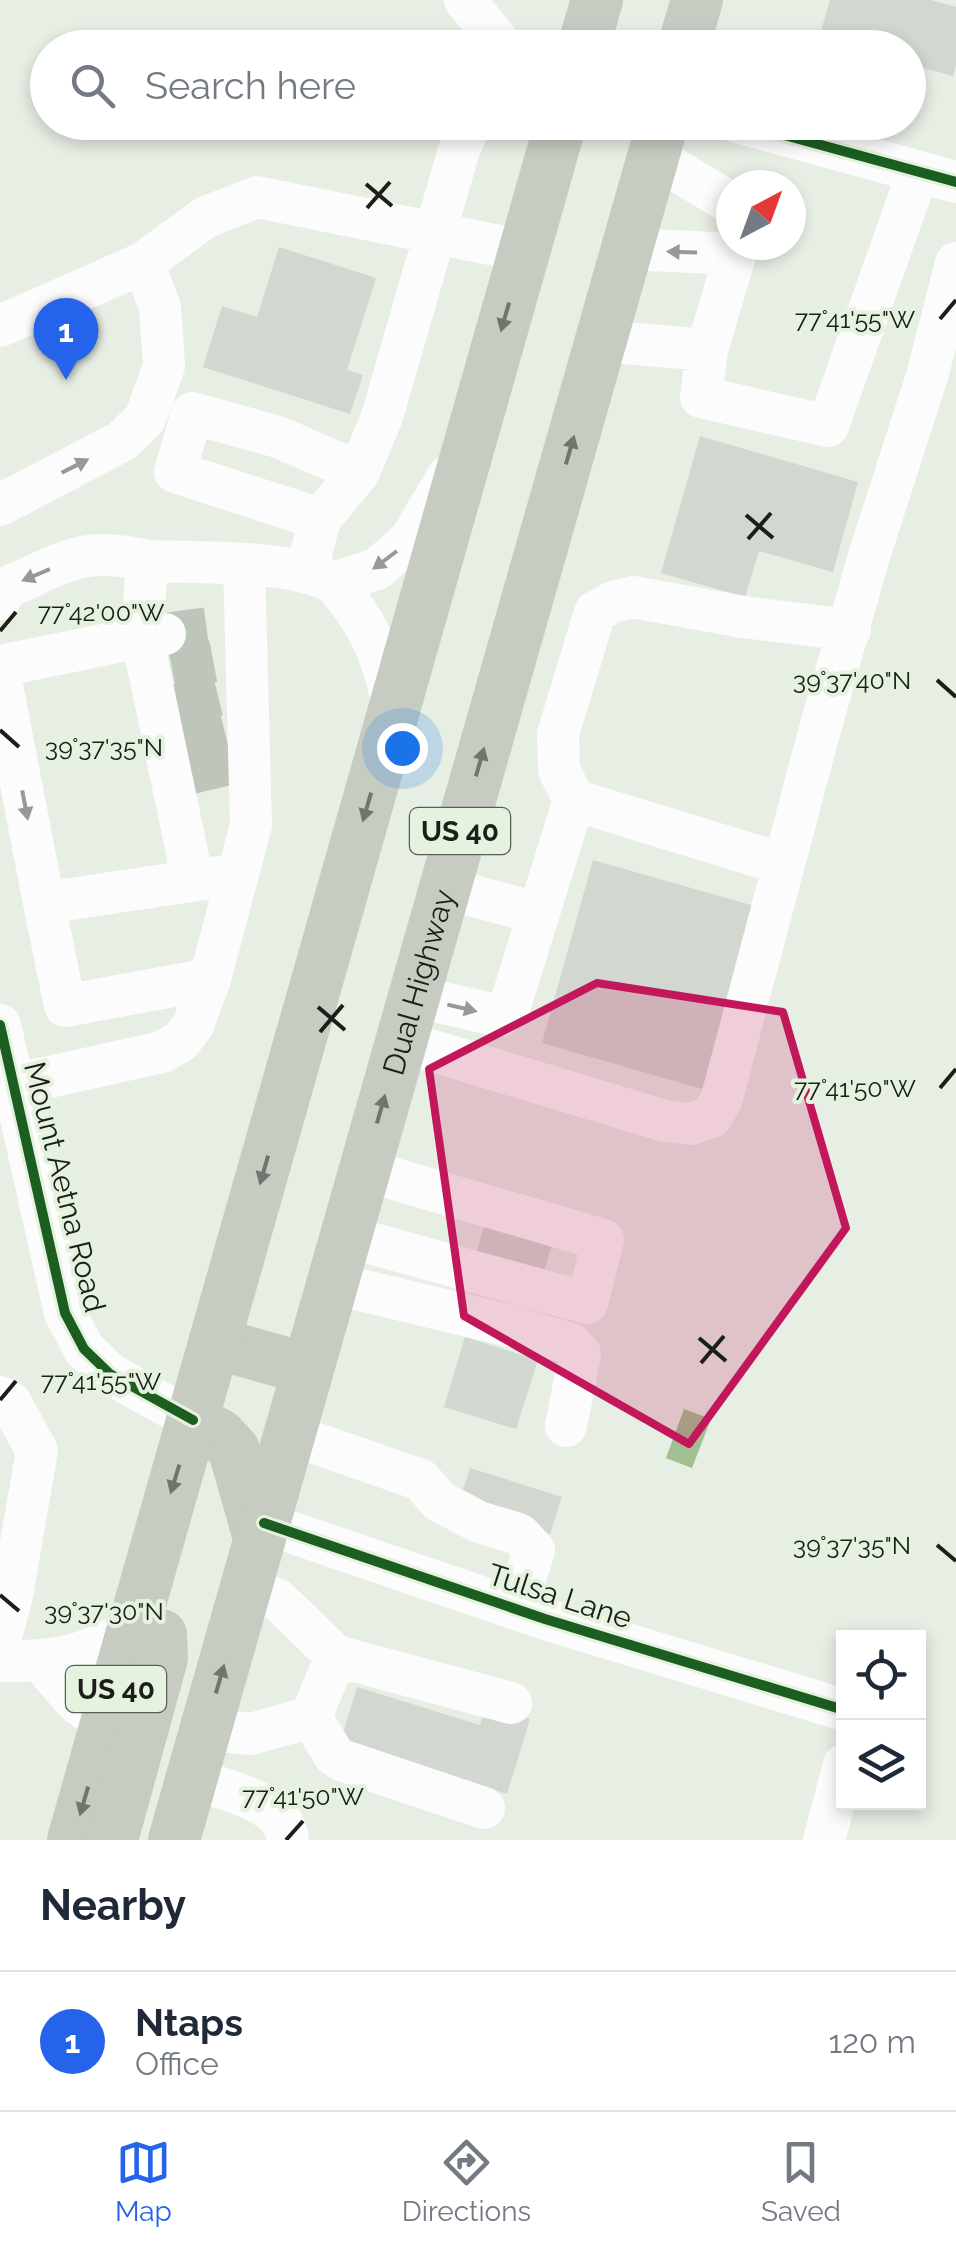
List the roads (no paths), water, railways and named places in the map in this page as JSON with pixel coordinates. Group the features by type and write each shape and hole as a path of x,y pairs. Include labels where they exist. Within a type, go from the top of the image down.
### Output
{"main road":[{"path":"588,30 597,0"},
{"path":"689,30 697,0"},
{"name":"US 40","path":"73,1840 556,140"},
{"name":"Dual Highway","path":"174,1840 658,140"},
{"path":"215,1344 306,1369"},
{"path":"194,1420 220,1435 234,1450 257,1550"},
{"path":"112,1840 162,1658 157,1539"}],"street":[{"path":"465,0 489,30"},
{"path":"393,713 382,656 361,617 320,578 320,518 359,472 382,417 464,140"},
{"path":"658,140 716,190"},
{"path":"734,260 707,350 701,397 828,426 937,177 802,140"},
{"path":"0,326 143,263 206,217 257,197 524,251"},
{"path":"627,250 716,250"},
{"path":"407,1019 665,1120 702,1122 711,1118 721,1102 869,556 928,373 956,262"},
{"path":"0,504 122,441 145,419 164,366 160,307 143,263"},
{"path":"601,341 707,350"},
{"path":"320,518 175,472 192,413 254,431 359,472"},
{"path":"0,599 6,588 86,554 115,553 146,561 244,565 320,578 377,569 410,540 476,422"},
{"path":"236,492 254,431"},
{"path":"146,561 193,880"},
{"path":"6,1086 162,1052 181,1041 193,1025 210,979 251,825 234,692 244,565"},
{"path":"407,1019 503,1015 509,1009 574,800 560,770 558,734 595,612 612,602 633,597 743,617 850,630"},
{"path":"0,666 167,706"},
{"path":"0,674 66,1006 210,979"},
{"path":"574,800 783,864"},
{"path":"44,903 238,874"},
{"path":"444,888 537,912"},
{"name":"Mount Aetna Road","path":"0,1025 6,1086 66,1313 84,1349 110,1374 194,1420"},
{"path":"338,1260 587,1302 603,1240 364,1170"},
{"path":"338,1260 570,1344 580,1354 566,1426"},
{"path":"0,1397 10,1402 37,1451 0,1641"},
{"path":"289,1434 421,1480 439,1501 479,1522 519,1534 534,1550 516,1610"},
{"path":"257,1550 278,1600 336,1656 511,1702"},
{"name":"Tulsa Lane","path":"257,1550 516,1610 836,1708"},
{"path":"20,1661 92,1652 133,1628"},
{"path":"311,1718 336,1656"},
{"path":"20,1661 106,1724"},
{"path":"198,1754 250,1734 311,1718"},
{"path":"311,1718 342,1760 484,1808"},
{"path":"198,1754 272,1809 287,1826 288,1840"},
{"path":"824,1840 836,1795"}],"tunnel":[{"path":"165,634 208,628"},
{"path":"172,669 214,661"},
{"path":"177,705 221,694"},
{"path":"183,738 227,727"},
{"path":"191,773 233,763"}],"place":[{"name":"Ntaps","path":"66,380"}]}
